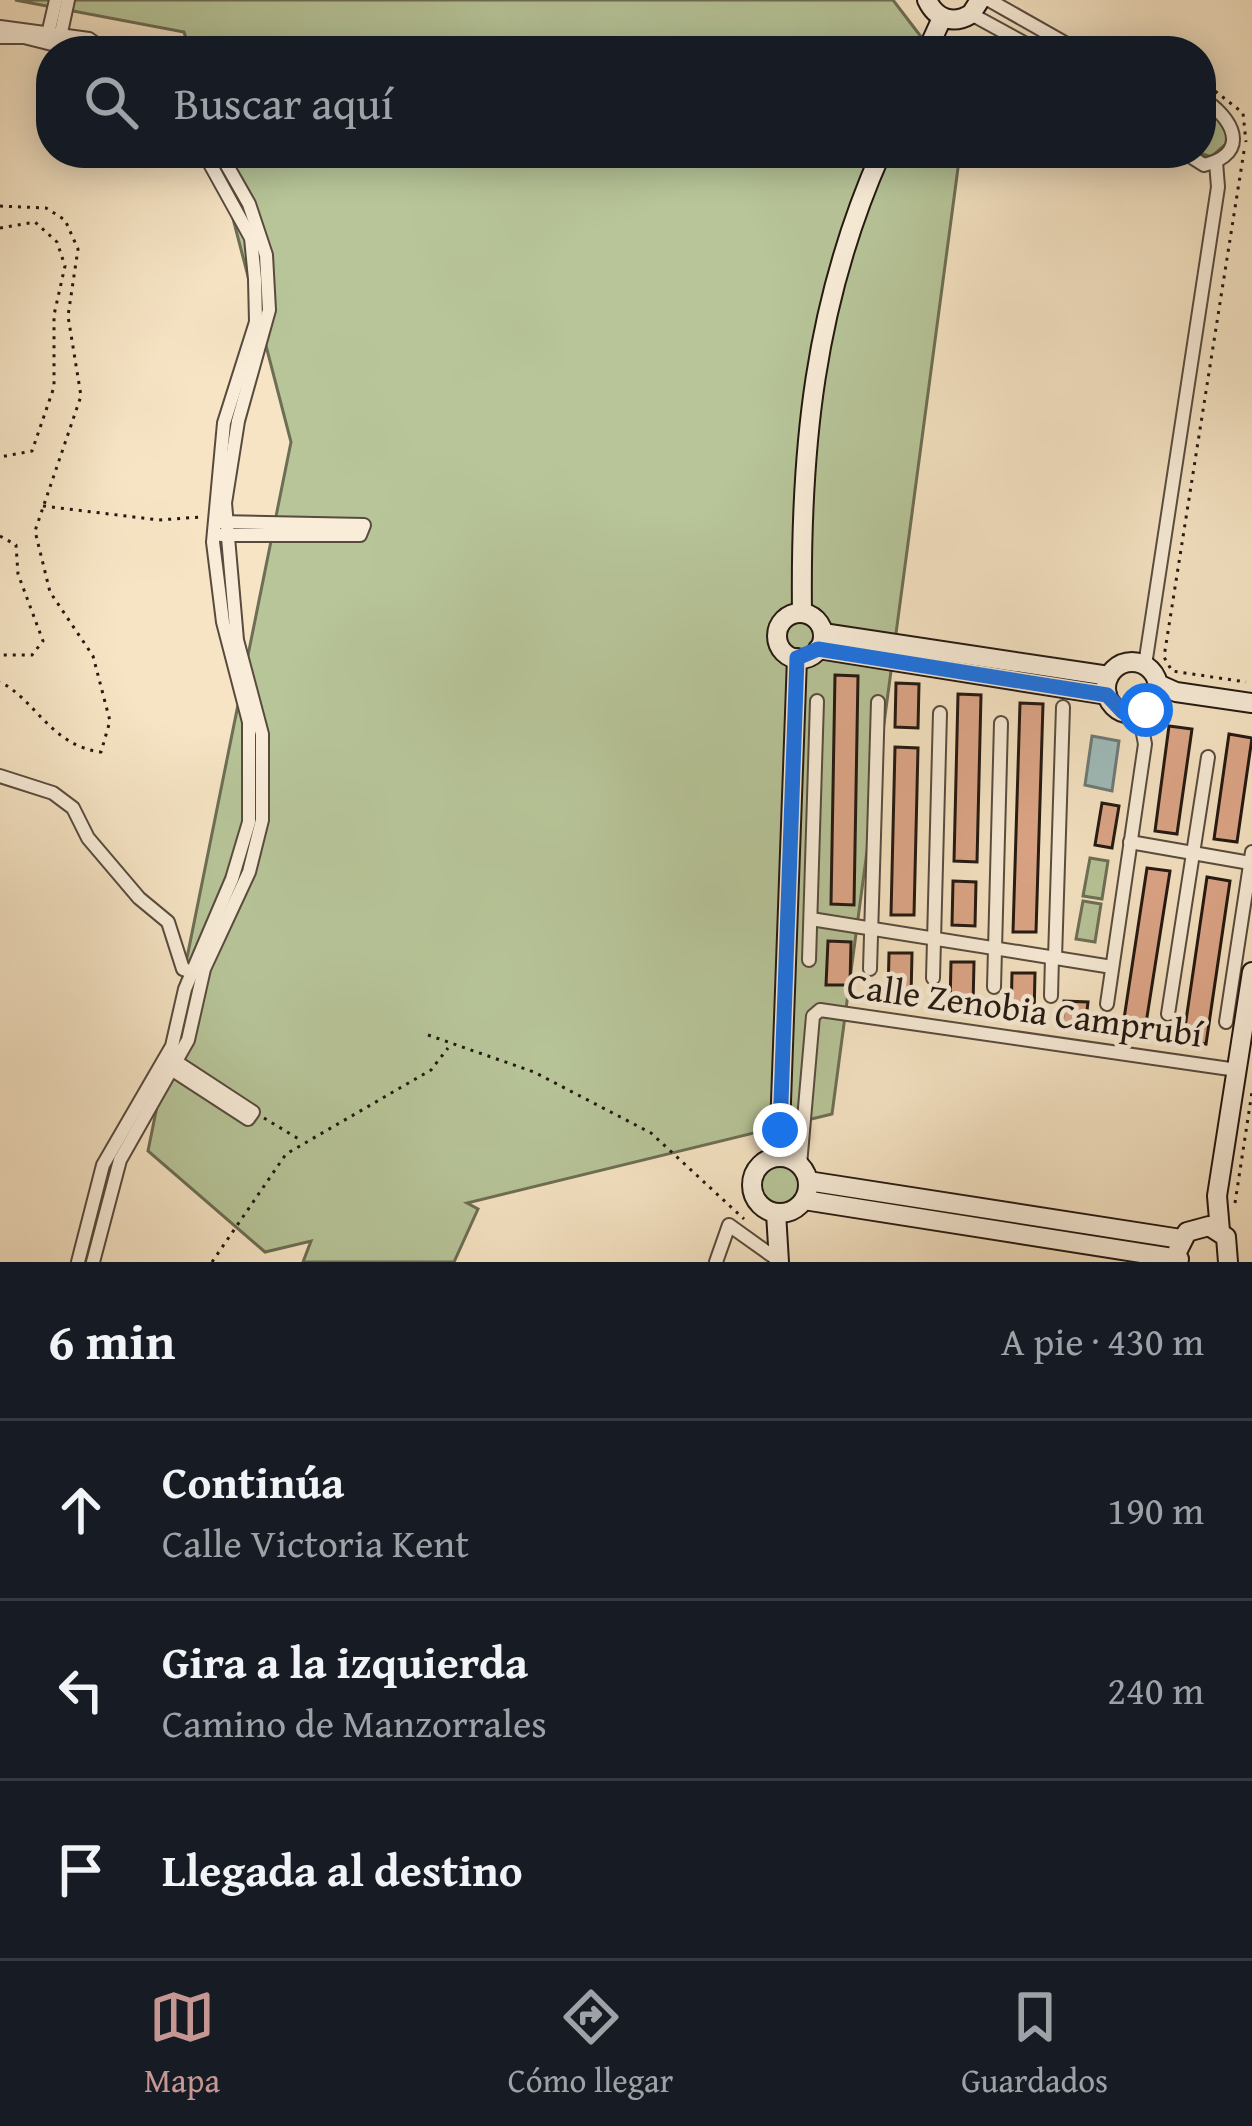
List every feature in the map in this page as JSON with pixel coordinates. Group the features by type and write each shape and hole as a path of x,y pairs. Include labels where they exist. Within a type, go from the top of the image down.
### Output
{"street":[{"path":"53,36 56,0"},
{"path":"53,36 68,0"},
{"path":"927,0 942,18"},
{"path":"980,5 1020,36"},
{"path":"934,36 942,18 980,5 1047,36"},
{"path":"0,27 48,36"},
{"path":"0,38 36,37"},
{"path":"1106,1004 1145,744 1157,697 1145,665 1218,187 1216,163 1235,143 1240,126 1216,109"},
{"path":"93,1262 119,1160 170,1063 196,974 232,879 250,805 249,722 224,622 219,526 224,423 256,322 255,279 251,238 212,168"},
{"path":"219,526 238,422 269,310 266,255 249,204 229,168"},
{"path":"802,613 808,421 822,322 839,254 875,168"},
{"path":"364,525 360,535 219,526 364,525"},
{"path":"797,658 779,645 778,629 787,617 802,613 816,620 821,641"},
{"path":"797,658 821,641 1108,685"},
{"path":"797,658 779,1157 804,1182 1180,1253 1211,1228 1226,1200 1237,1070 1252,972"},
{"path":"1108,685 1129,662 1145,665"},
{"path":"1108,685 1123,712 1157,697 1252,704"},
{"path":"809,960 817,701"},
{"path":"870,969 878,702"},
{"path":"1051,996 1063,707"},
{"path":"933,978 940,713"},
{"path":"994,987 1001,723"},
{"path":"1168,1014 1208,757"},
{"path":"0,776 53,793 73,808 88,838 139,898 168,922 183,969 196,974"},
{"path":"1130,842 1251,857 1226,1022"},
{"path":"811,919 1112,967"},
{"name":"Calle Zenobia Camprubí","path":"804,1182 813,1016 820,1010 1237,1070"},
{"path":"170,1063 248,1119 253,1112"},
{"path":"78,1262 103,1166 170,1063"},
{"path":"779,1157 756,1170 752,1188 760,1205 776,1214 792,1211 804,1182"},
{"path":"776,1214 778,1261"},
{"path":"716,1262 729,1225 778,1261"},
{"path":"1211,1228 1229,1244 1228,1262"}],"path":[{"path":"1216,90 1243,113 1164,657 1172,671 1246,682"},
{"path":"0,206 46,208 65,220 78,249 68,316 81,396 35,531 50,592 93,656 110,721 108,742 101,752 86,750 34,716 0,682"},
{"path":"0,228 35,222 57,242 65,266 54,315 52,392 32,451 0,457"},
{"path":"41,506 219,526"},
{"path":"0,536 10,539 20,555 18,574 43,640 32,656 0,655"},
{"path":"428,1035 534,1072 651,1133 747,1221"},
{"path":"212,1262 286,1154 325,1136 371,1101 431,1070 451,1045"},
{"path":"1226,1200 1252,1093"},
{"path":"253,1112 304,1142"}],"green space":[{"path":"15,0 893,0 921,36 185,36 184,32"},
{"path":"1216,114 1225,120 1229,141 1216,153"},
{"path":"220,168 958,168 832,1114 467,1203 478,1209 454,1262 303,1262 311,1241 265,1252 148,1151 291,442"},
{"path":"1090,858 1108,861 1102,899 1083,896"},
{"path":"1083,901 1101,904 1095,942 1076,939"},
{"path":"780,1164 795,1170 801,1185 795,1200 780,1206 765,1200 759,1185 765,1170"}],"water":[{"path":"1092,736 1119,741 1112,791 1085,785"}],"building":[{"path":"835,675 858,676 854,905 831,904"},
{"path":"896,683 919,684 918,728 895,727"},
{"path":"958,694 981,695 977,862 954,861"},
{"path":"1020,703 1043,704 1036,932 1013,932"},
{"path":"1169,726 1192,729 1177,834 1155,831"},
{"path":"1229,734 1252,738 1237,842 1214,839"},
{"path":"895,747 918,748 914,915 891,915"},
{"path":"1102,803 1119,806 1112,848 1095,845"},
{"path":"1147,868 1170,871 1144,1036 1122,1032"},
{"path":"1207,877 1230,881 1206,1044 1183,1041"},
{"path":"953,881 976,882 975,926 952,925"},
{"path":"828,941 851,942 850,985 826,985"},
{"path":"889,953 912,953 911,997 888,996"},
{"path":"951,962 974,962 973,1006 950,1005"},
{"path":"1012,973 1035,973 1034,1017 1011,1016"},
{"path":"1064,1001 1088,1002 1085,1028 1062,1025"}],"route":[{"path":"780,1130 797,658 809,657 818,649 1107,695 1123,712 1146,710"}]}
